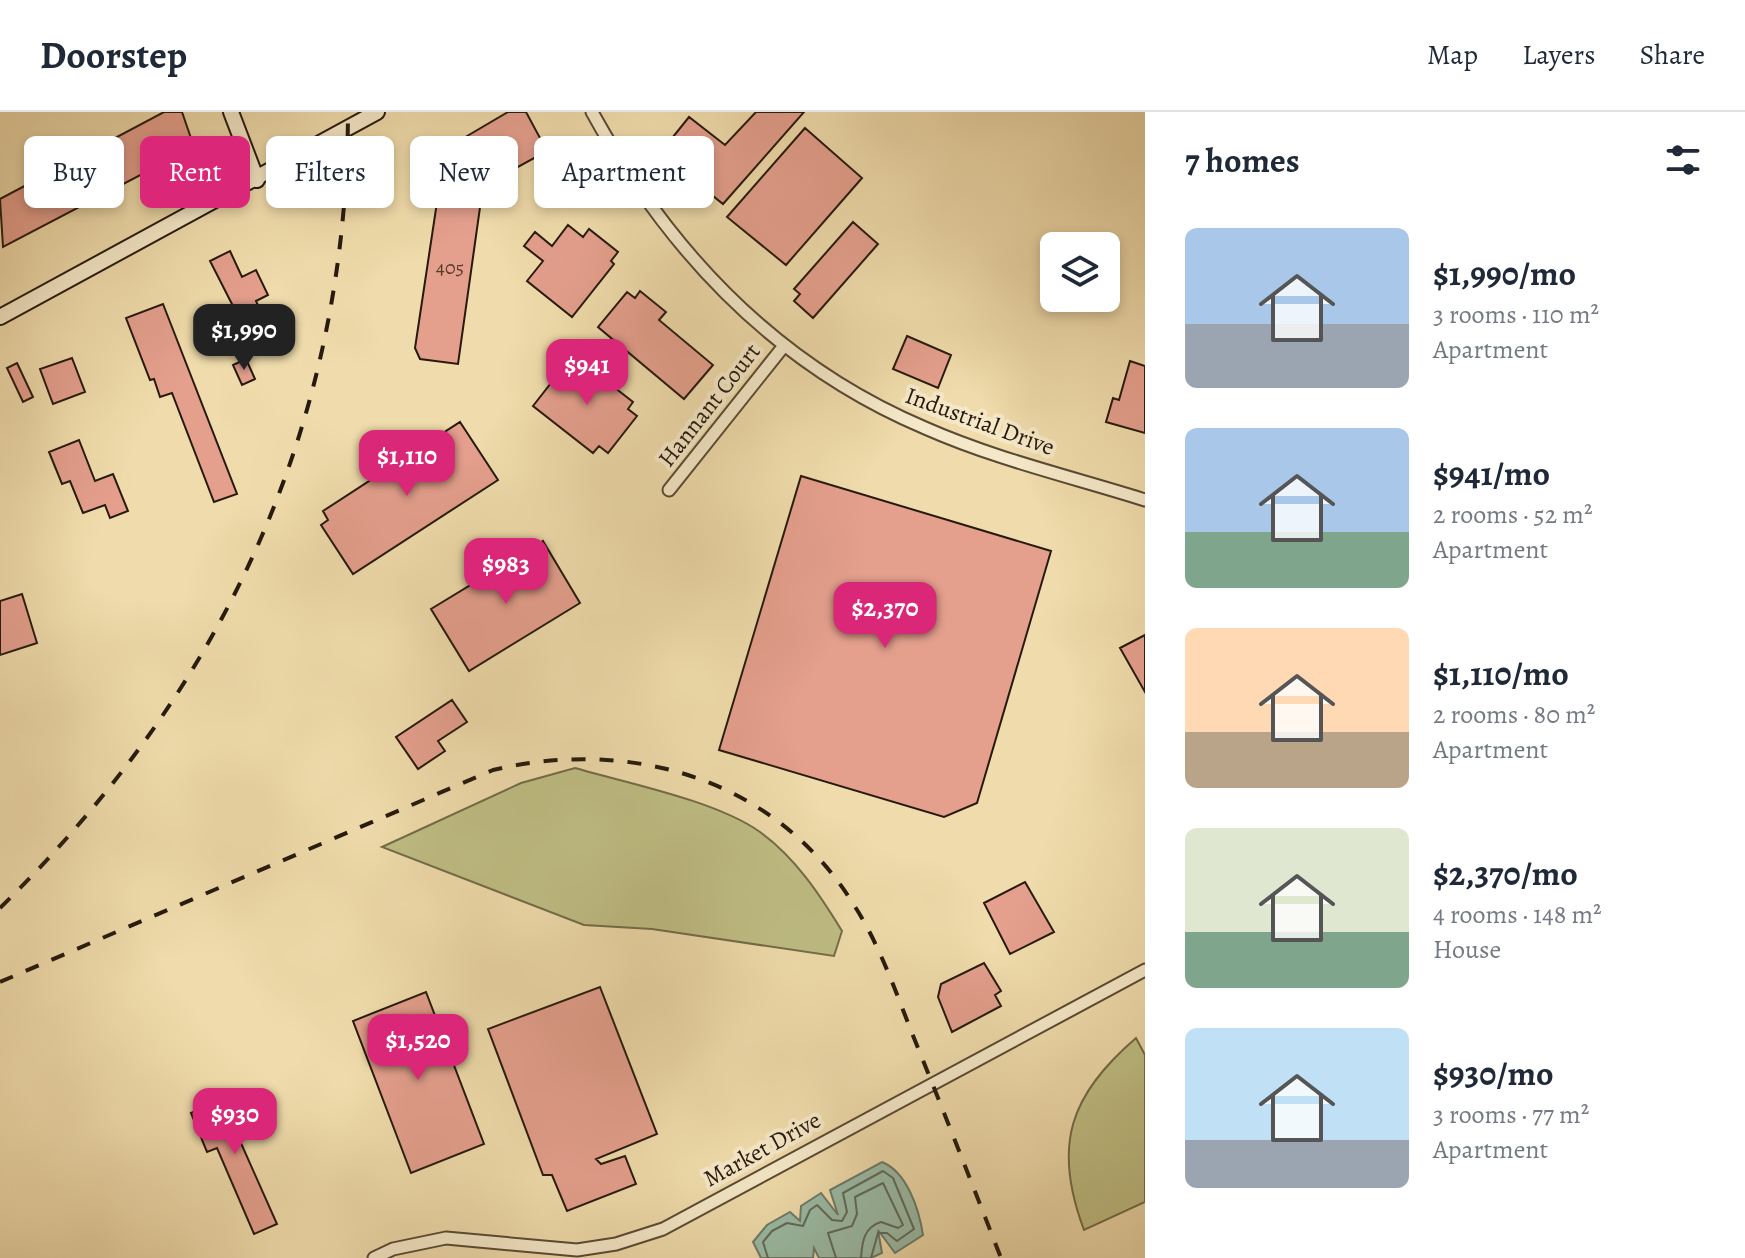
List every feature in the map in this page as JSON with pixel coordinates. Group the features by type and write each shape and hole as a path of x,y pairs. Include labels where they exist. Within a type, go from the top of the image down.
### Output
{"main road":[{"path":"231,112 257,180"},
{"path":"0,317 257,180 377,112"}],"street":[{"name":"Industrial Drive","path":"592,112 646,202 712,279 783,347 856,393 927,429 1145,500"},
{"name":"Hannant Court","path":"669,490 783,347"},
{"name":"Market Drive","path":"374,1258 393,1249 446,1238 577,1250 616,1244 663,1229 1145,970"}],"shaded area":[{"path":"575,768 696,802 760,832 796,865 842,931 834,956 652,929 584,925 382,847 521,783"},
{"path":"1136,1038 1145,1055 1145,1202 1084,1230 1069,1172 1073,1124 1082,1101 1096,1080"}],"water":[{"path":"882,1162 905,1183 915,1203 923,1235 895,1253 878,1230 882,1253 871,1258 819,1258 814,1248 813,1258 761,1258 753,1242 767,1225 790,1212 800,1221 801,1206 821,1193 838,1215 830,1190"}],"building":[{"path":"164,112 182,112 190,136 140,136 140,175 124,184 124,136 119,136"},
{"path":"508,112 526,112 539,136 534,136 534,158 518,167 518,136 467,136"},
{"path":"756,112 804,112 723,204 714,197 714,136 725,145"},
{"path":"689,117 713,136 674,136"},
{"path":"805,128 862,178 786,265 727,217"},
{"path":"24,186 24,208 77,208 3,247 0,199"},
{"path":"436,208 480,208 458,364 420,359 415,348"},
{"path":"853,222 878,244 813,318 794,301 800,294 794,289"},
{"path":"568,225 583,237 589,229 618,252 611,261 614,264 572,317 527,281 543,261 524,246 535,232 552,246"},
{"path":"230,251 242,277 256,270 268,295 256,301 269,329 243,341 231,313 235,310 210,261"},
{"path":"640,291 666,312 659,320 713,365 684,399 598,327 627,292 635,298"},
{"path":"163,304 237,494 214,502 172,393 160,397 154,379 150,380 126,318"},
{"path":"907,336 951,355 938,388 893,369"},
{"path":"573,355 633,402 628,409 637,416 608,453 599,446 593,453 533,406"},
{"path":"72,358 85,392 53,404 40,369"},
{"path":"246,359 255,379 242,385 233,365"},
{"path":"1130,361 1145,366 1145,433 1106,422 1113,398 1119,400"},
{"path":"17,363 33,397 23,402 7,368"},
{"path":"460,422 498,480 353,574 321,525 328,520 323,511"},
{"path":"79,440 95,481 113,474 128,511 110,518 105,505 83,513 70,481 62,484 49,452"},
{"path":"801,476 1051,551 977,803 944,817 719,750"},
{"path":"543,541 580,603 469,671 431,609"},
{"path":"22,594 37,643 0,655 0,601"},
{"path":"1145,635 1145,692 1120,648"},
{"path":"452,700 467,722 438,741 445,751 418,769 396,737"},
{"path":"1025,882 1054,932 1010,954 984,903"},
{"path":"984,963 1001,991 995,995 1001,1006 952,1032 938,997 941,984"},
{"path":"600,987 657,1134 596,1159 601,1164 625,1156 636,1184 567,1211 552,1175 543,1175 488,1029"},
{"path":"426,992 484,1144 411,1173 353,1021"},
{"path":"235,1092 253,1135 240,1141 277,1224 254,1234 217,1148 207,1152 191,1113"}],"railway":[{"path":"0,908 79,824 148,736 208,643 257,546 296,445 325,339 342,228 348,112"},
{"path":"0,982 493,770 545,761 597,759 648,765 696,778 742,798 784,826 822,862 854,905 888,972 1001,1258"}]}
